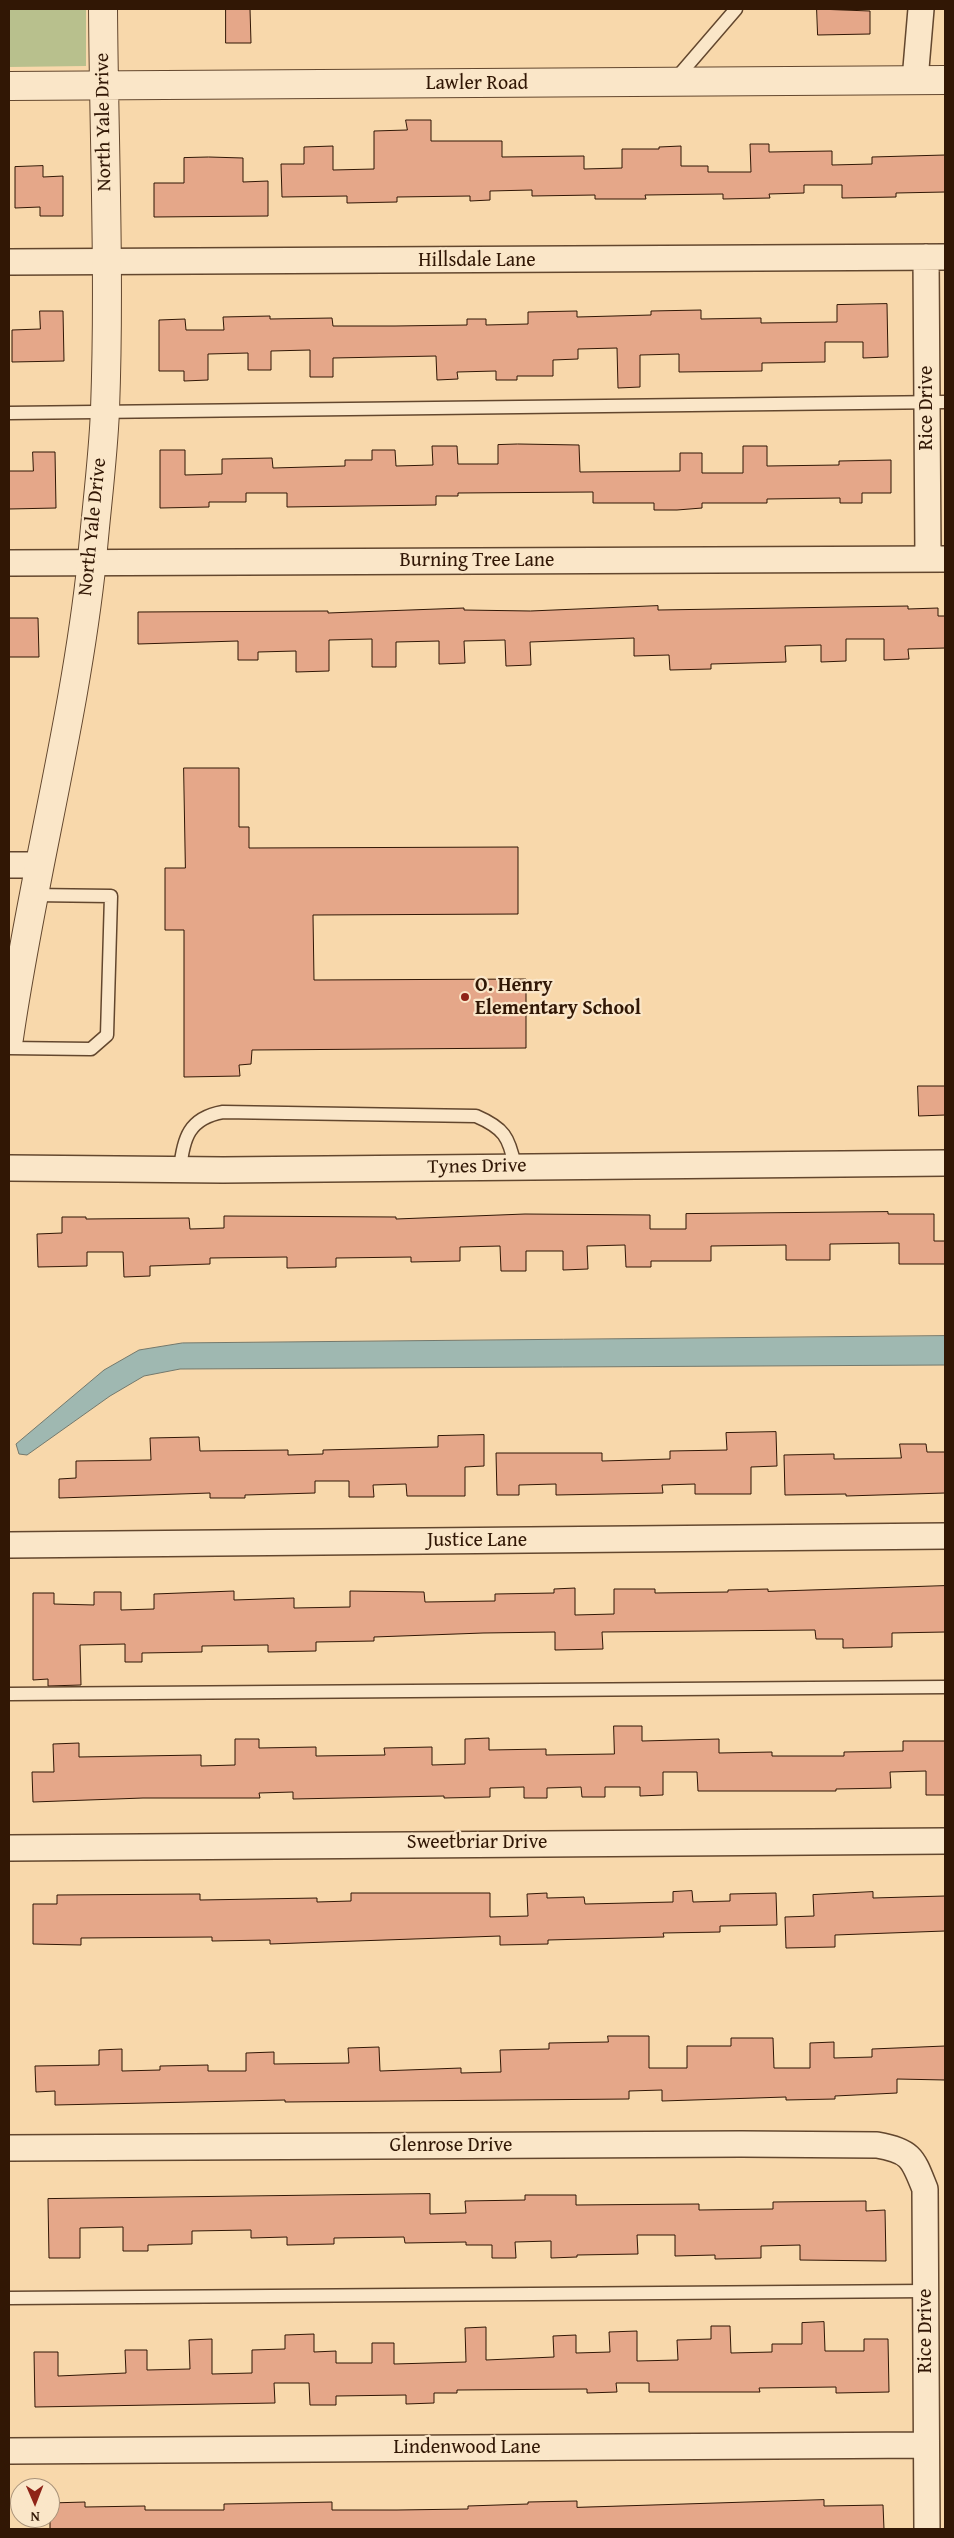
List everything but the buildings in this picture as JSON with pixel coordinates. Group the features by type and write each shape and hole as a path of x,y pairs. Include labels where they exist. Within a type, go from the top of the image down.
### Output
{"street":[{"name":"North Yale Drive","path":"10,1023 38,866 74,690 91,563 105,411 106,261 103,9"},
{"path":"915,80 921,9"},
{"name":"Lawler Road","path":"9,86 945,80"},
{"name":"Hillsdale Lane","path":"9,262 314,262 936,257"},
{"name":"Rice Drive","path":"936,257 936,559"},
{"name":"Burning Tree Lane","path":"9,563 936,559"},
{"path":"9,865 38,866"},
{"name":"Tynes Drive","path":"9,1168 180,1170 945,1163"},
{"name":"Justice Lane","path":"9,1545 945,1536"},
{"name":"Sweetbriar Drive","path":"9,1848 945,1841"},
{"name":"Glenrose Drive","path":"9,2148 741,2144 878,2145 893,2148"},
{"name":"Rice Drive","path":"893,2148 913,2159 925,2189 927,2529"},
{"name":"Lindenwood Lane","path":"9,2451 926,2445"}],"lane":[{"path":"673,83 736,9"},
{"path":"9,413 936,402"},
{"path":"9,1048 91,1049 107,1035 111,896 33,894"},
{"path":"180,1170 182,1147 193,1125 208,1115 224,1112 476,1116 493,1123 506,1135 515,1166"},
{"path":"9,1694 945,1686"},
{"path":"9,2298 926,2291"}],"green space":[{"path":"9,9 86,9 86,66 9,67"}],"water":[{"path":"945,1336 945,1365 180,1369 144,1376 110,1396 27,1455 19,1454 16,1444 104,1370 139,1350 182,1343"}],"place":[{"name":"O. Henry Elementary School","path":"465,997"}]}
